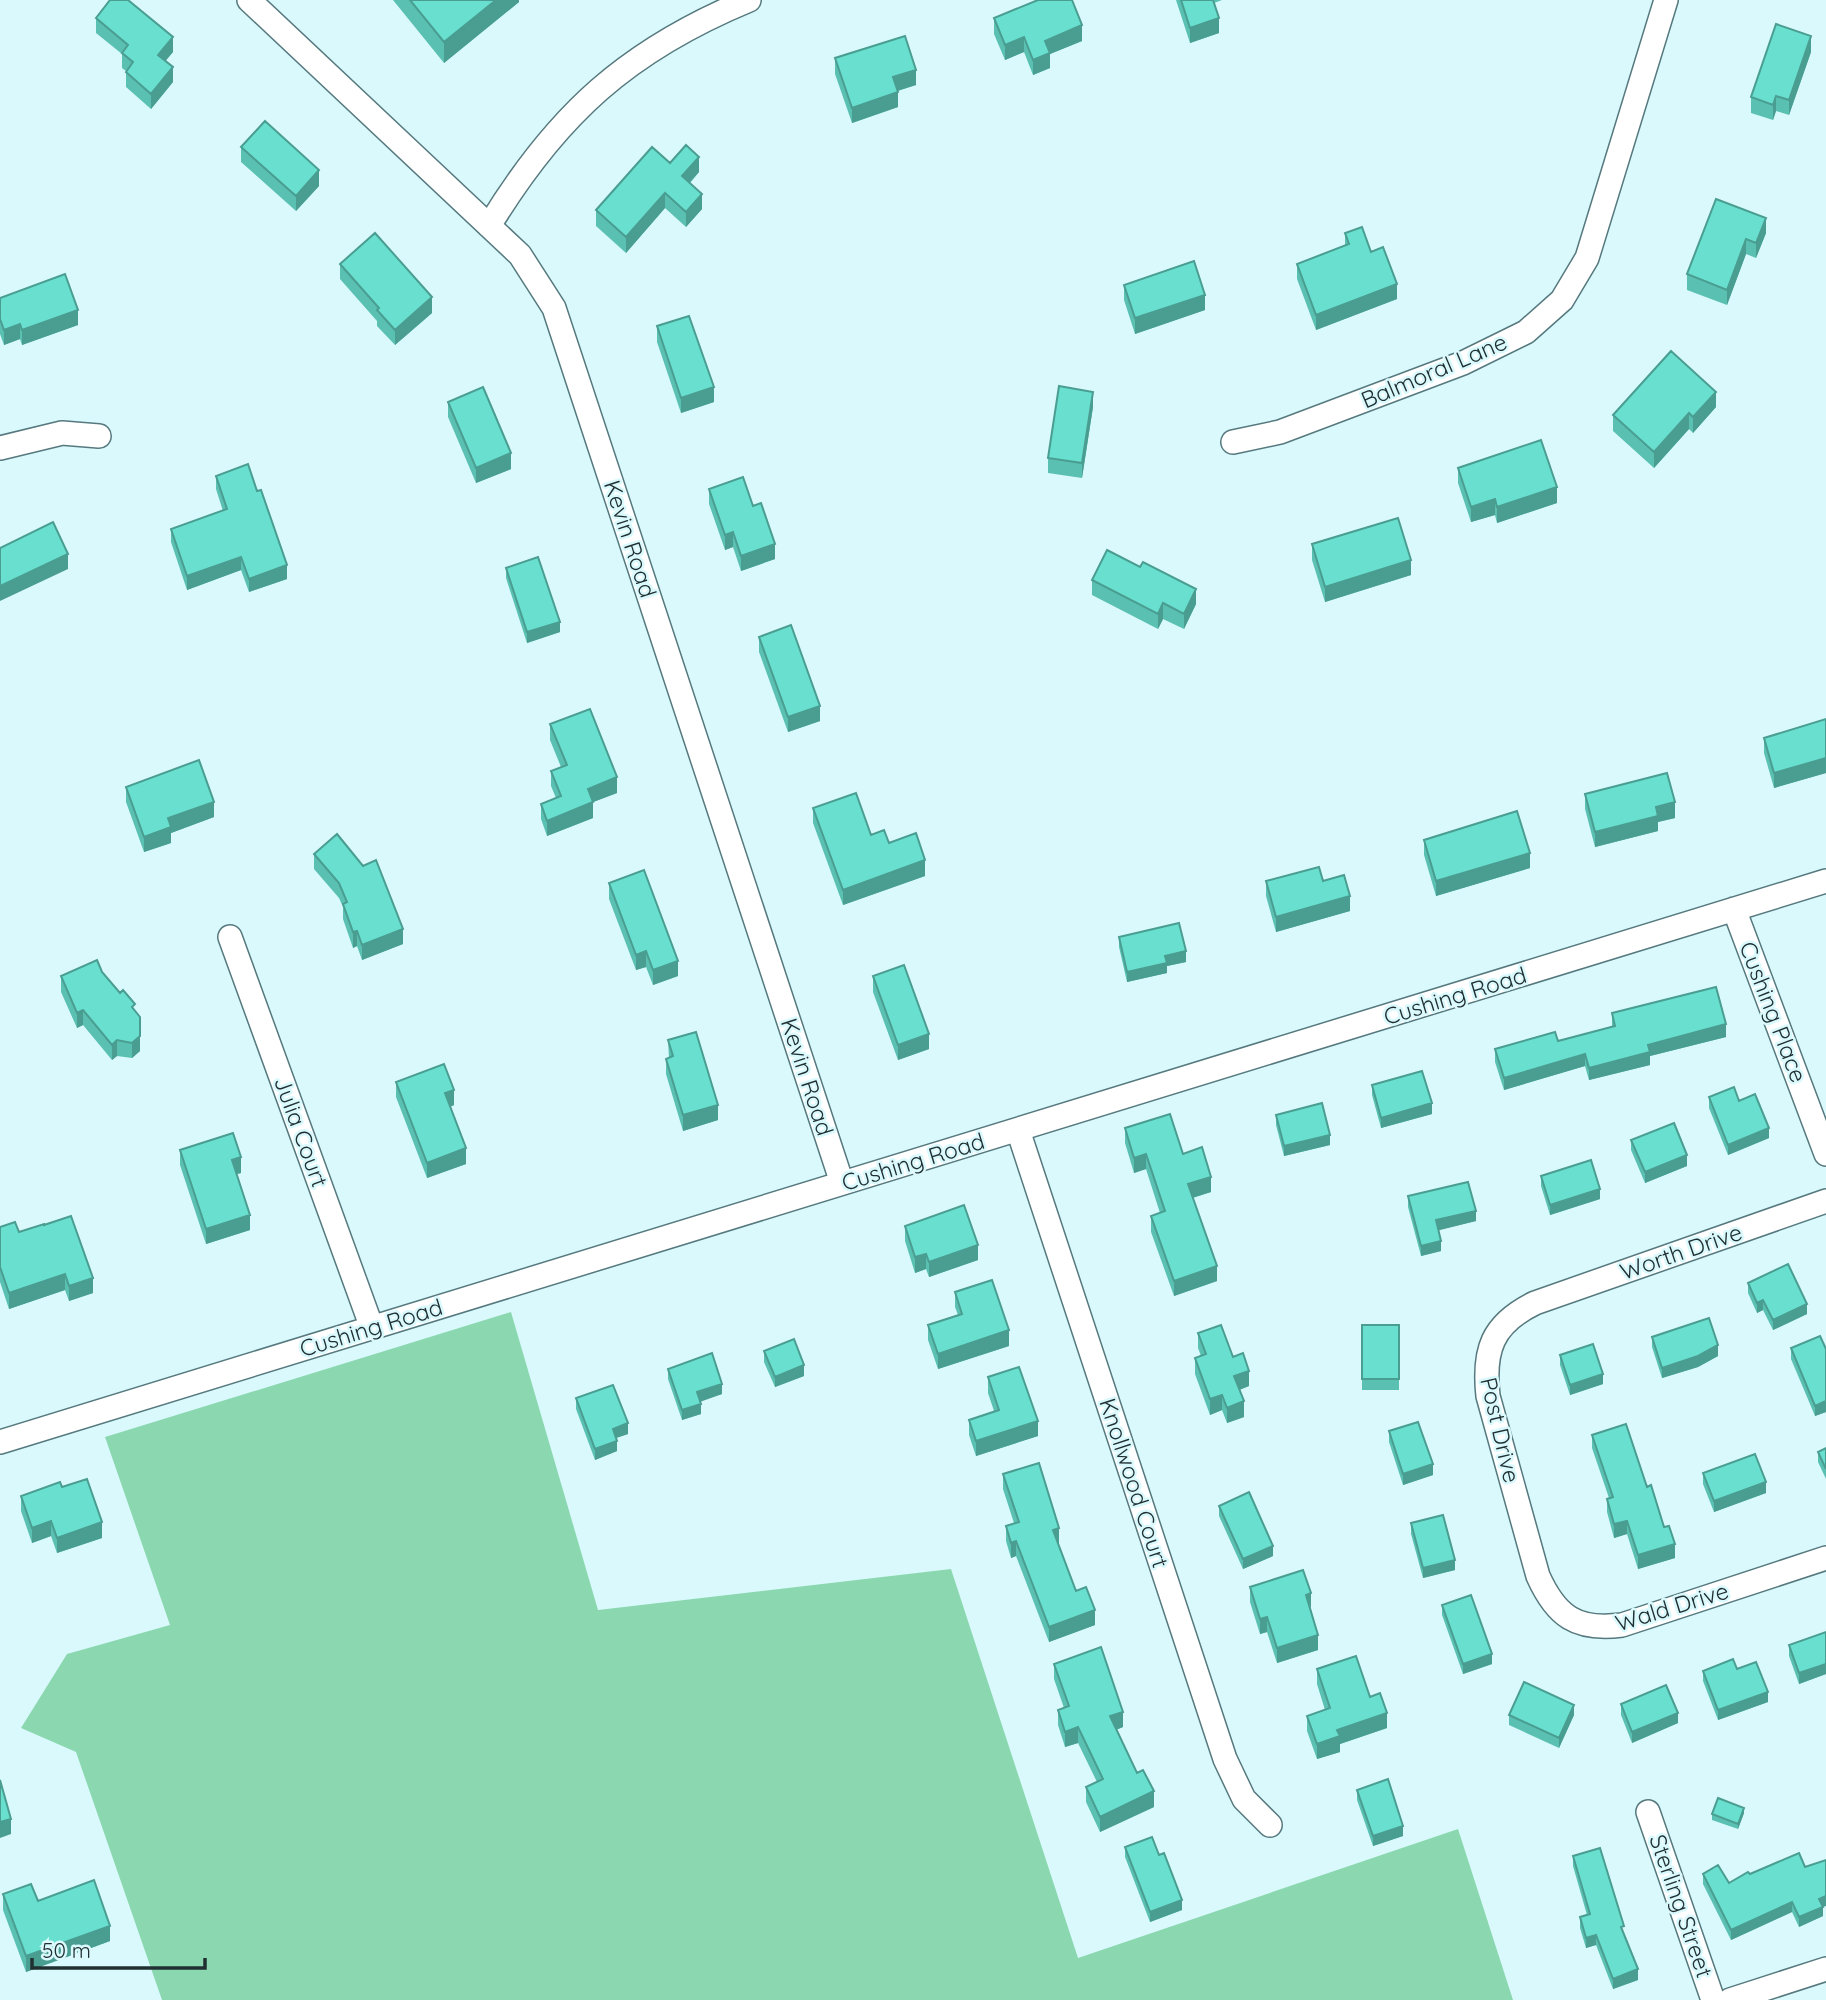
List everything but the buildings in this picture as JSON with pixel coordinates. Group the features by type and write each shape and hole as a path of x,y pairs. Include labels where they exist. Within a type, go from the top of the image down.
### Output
{"street":[{"name":"Kevin Road","path":"249,0 520,255 554,308 842,1183"},
{"path":"489,226 539,151 583,104 622,70 664,41 710,16 749,0"},
{"name":"Balmoral Lane","path":"1233,442 1280,432 1463,363 1526,332 1562,300 1587,258 1666,0"},
{"path":"0,449 62,433 99,436"},
{"name":"Cushing Road","path":"0,1442 1826,881"},
{"name":"Cushing Place","path":"1734,909 1826,1154"},
{"name":"Julia Court","path":"230,937 372,1328"},
{"name":"Knollwood Court","path":"1018,1129 1225,1759 1244,1799 1270,1825"},
{"name":"Worth Drive","path":"1535,1303 1826,1201"},
{"name":"Post Drive","path":"1535,1303 1508,1320 1498,1332 1488,1354 1485,1370 1488,1396 1538,1576"},
{"name":"Wald Drive","path":"1538,1576 1548,1599 1562,1614 1581,1624 1601,1628 1622,1625 1826,1558"},
{"name":"Sterling Street","path":"1648,1812 1713,2000"},
{"path":"1730,2000 1826,1969"}],"green space":[{"path":"511,1312 598,1610 951,1569 1078,1958 1458,1829 1513,2000 162,2000 76,1752 21,1728 67,1654 170,1625 105,1437"}]}
